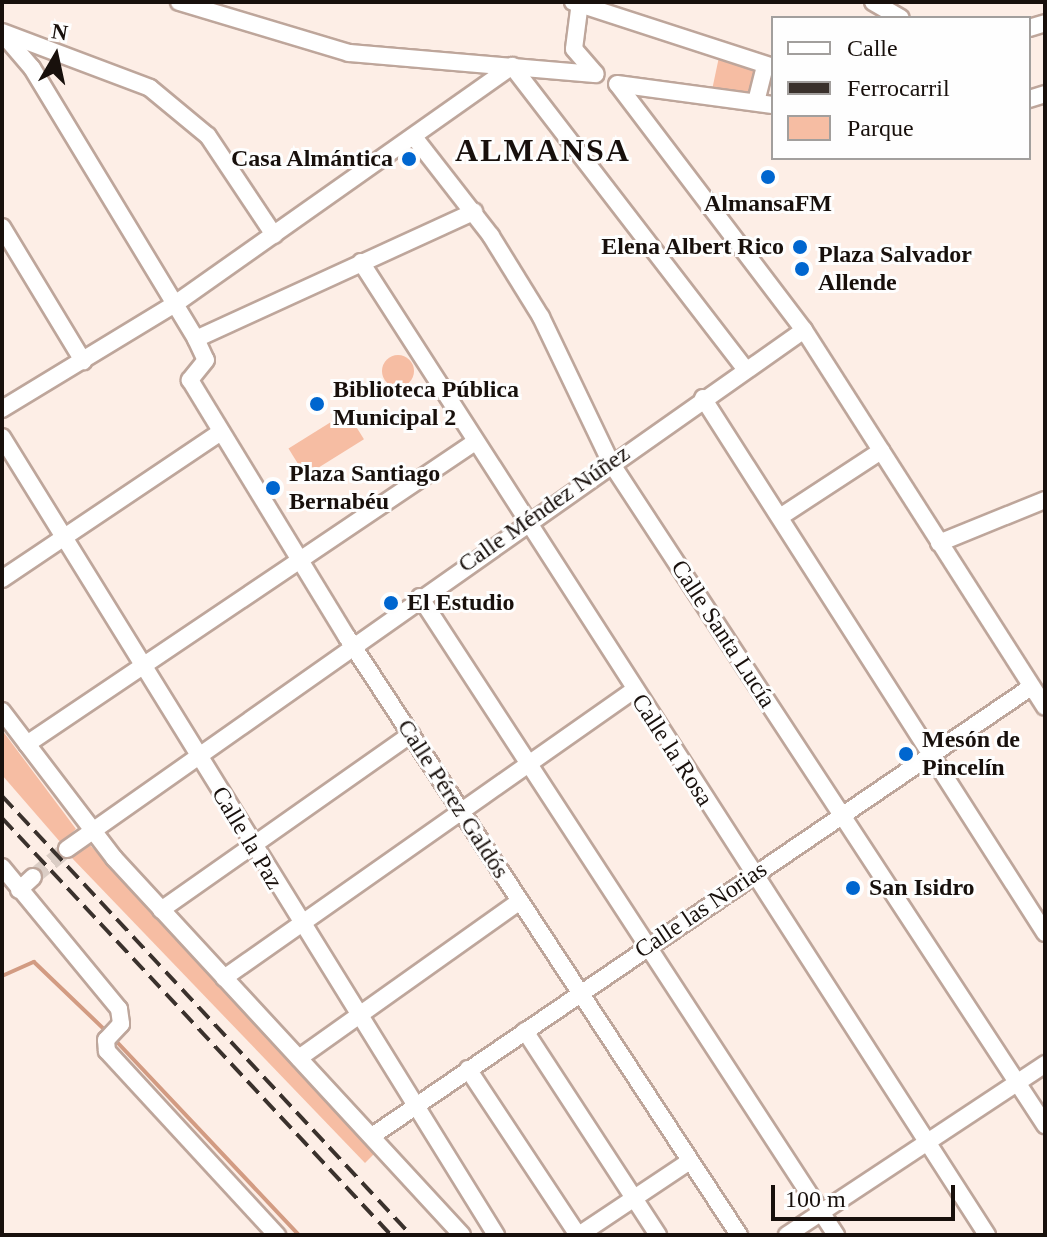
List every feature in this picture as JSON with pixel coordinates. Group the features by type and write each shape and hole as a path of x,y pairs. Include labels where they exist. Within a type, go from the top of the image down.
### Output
{"street":[{"path":"179,2 349,53 595,74 618,85 764,104 769,66 578,3 574,49 595,74"},
{"path":"873,2 898,16"},
{"path":"2,33 150,88 208,136 274,235"},
{"path":"2,33 32,68 196,339 474,212"},
{"path":"2,409 175,304 512,66"},
{"path":"512,66 745,369"},
{"path":"618,85 804,330 1045,707"},
{"name":"Calle Santa Lucía","path":"414,137 474,212 541,317 611,463 1045,1125"},
{"path":"2,227 83,361"},
{"name":"Calle la Rosa","path":"361,262 525,523 987,1235"},
{"name":"Calle Méndez Núñez","path":"67,849 196,753 804,330"},
{"name":"Calle Pérez Galdós","path":"196,339 206,360 190,380 221,432 353,645 739,1235"},
{"path":"703,398 1045,933"},
{"path":"2,579 221,432"},
{"name":"Calle la Paz","path":"2,437 411,1108 496,1235"},
{"path":"27,744 475,442"},
{"path":"780,517 881,451"},
{"path":"939,543 1045,500"},
{"path":"420,597 836,1235"},
{"name":"Calle las Norias","path":"372,1136 1031,687"},
{"path":"224,978 634,690"},
{"path":"2,711 90,829 161,910 462,1235"},
{"path":"161,910 411,734"},
{"path":"2,867 119,1009 121,1024 106,1040 107,1051 277,1235"},
{"path":"19,890 33,877"},
{"path":"299,1058 520,901"},
{"path":"525,1031 658,1235"},
{"path":"787,1235 1045,1064"},
{"path":"468,1069 579,1235 690,1161"}],"green space":[{"path":"719,57 759,70 752,95 712,90"},
{"path":"398,355 410,359 414,371 410,383 398,387 386,383 382,371 386,359"},
{"path":"347,412 364,439 305,476 288,449"},
{"path":"2,730 76,829 61,843 2,775"},
{"path":"90,845 374,1154 365,1163 71,857"}],"waterway":[{"path":"2,976 34,962 105,1030"},
{"path":"117,1042 299,1235"}],"tunnel":[{"path":"33,877 67,849"}],"railway":[{"path":"2,796 411,1235"},
{"path":"2,818 391,1235"}],"place":[{"name":"Casa Almántica","path":"409,159"},
{"name":"AlmansaFM","path":"768,177"},
{"name":"Elena Albert Rico","path":"800,247"},
{"name":"Plaza Salvador Allende","path":"802,269"},
{"name":"Biblioteca Pública Municipal 2","path":"317,404"},
{"name":"Plaza Santiago Bernabéu","path":"273,488"},
{"name":"El Estudio","path":"391,603"},
{"name":"Mesón de Pincelín","path":"906,754"},
{"name":"San Isidro","path":"853,888"}],"district":[{"name":"ALMANSA","path":"543,150"}]}
